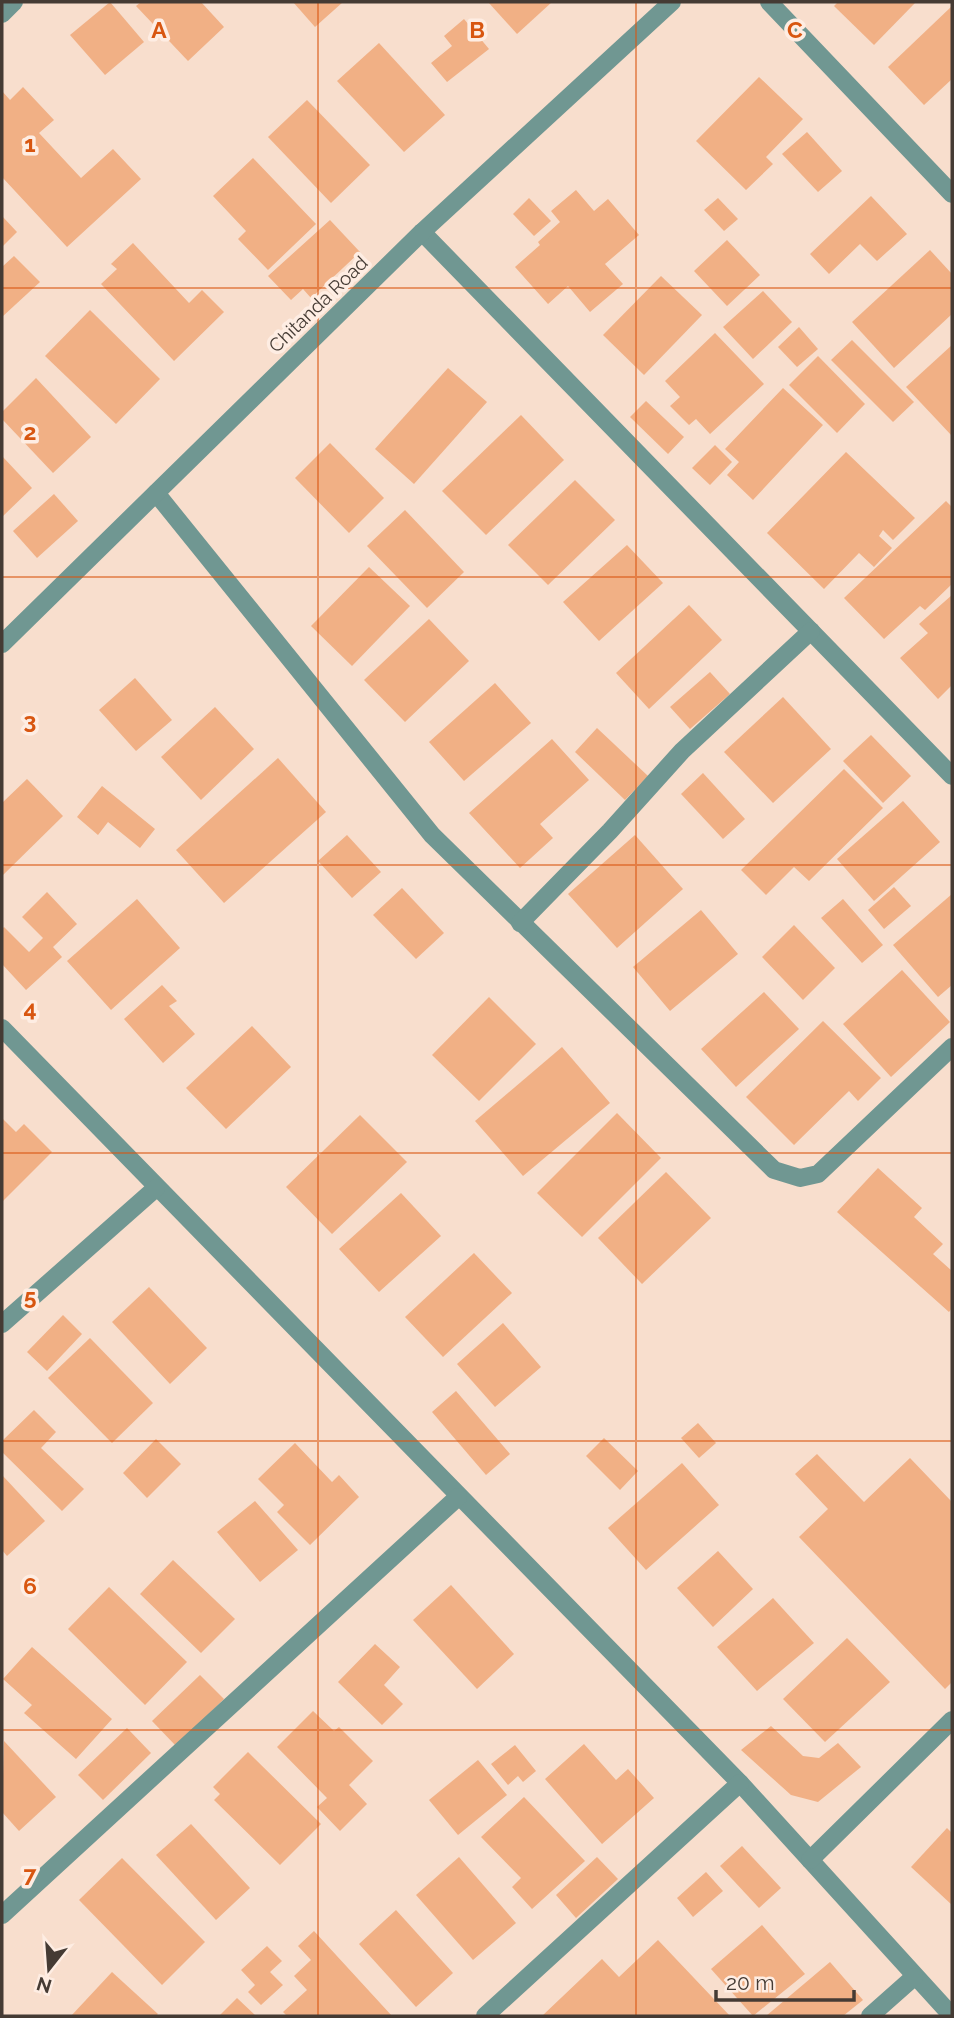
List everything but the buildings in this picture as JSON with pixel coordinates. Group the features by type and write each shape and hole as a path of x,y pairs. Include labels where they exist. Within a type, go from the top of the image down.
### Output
{"street":[{"path":"2,13 15,2"},
{"name":"Chitanda Road","path":"2,644 422,232 672,2"},
{"path":"769,2 952,194"},
{"path":"422,232 952,776"},
{"path":"156,493 432,835 774,1170 800,1178 818,1174 952,1047"},
{"path":"520,923 610,831 682,751 811,631"},
{"path":"2,1028 740,1783 952,2016"},
{"path":"2,1324 156,1188"},
{"path":"2,1915 458,1497"},
{"path":"810,1860 952,1720"},
{"path":"485,2016 740,1783"},
{"path":"870,2016 914,1977"}]}
